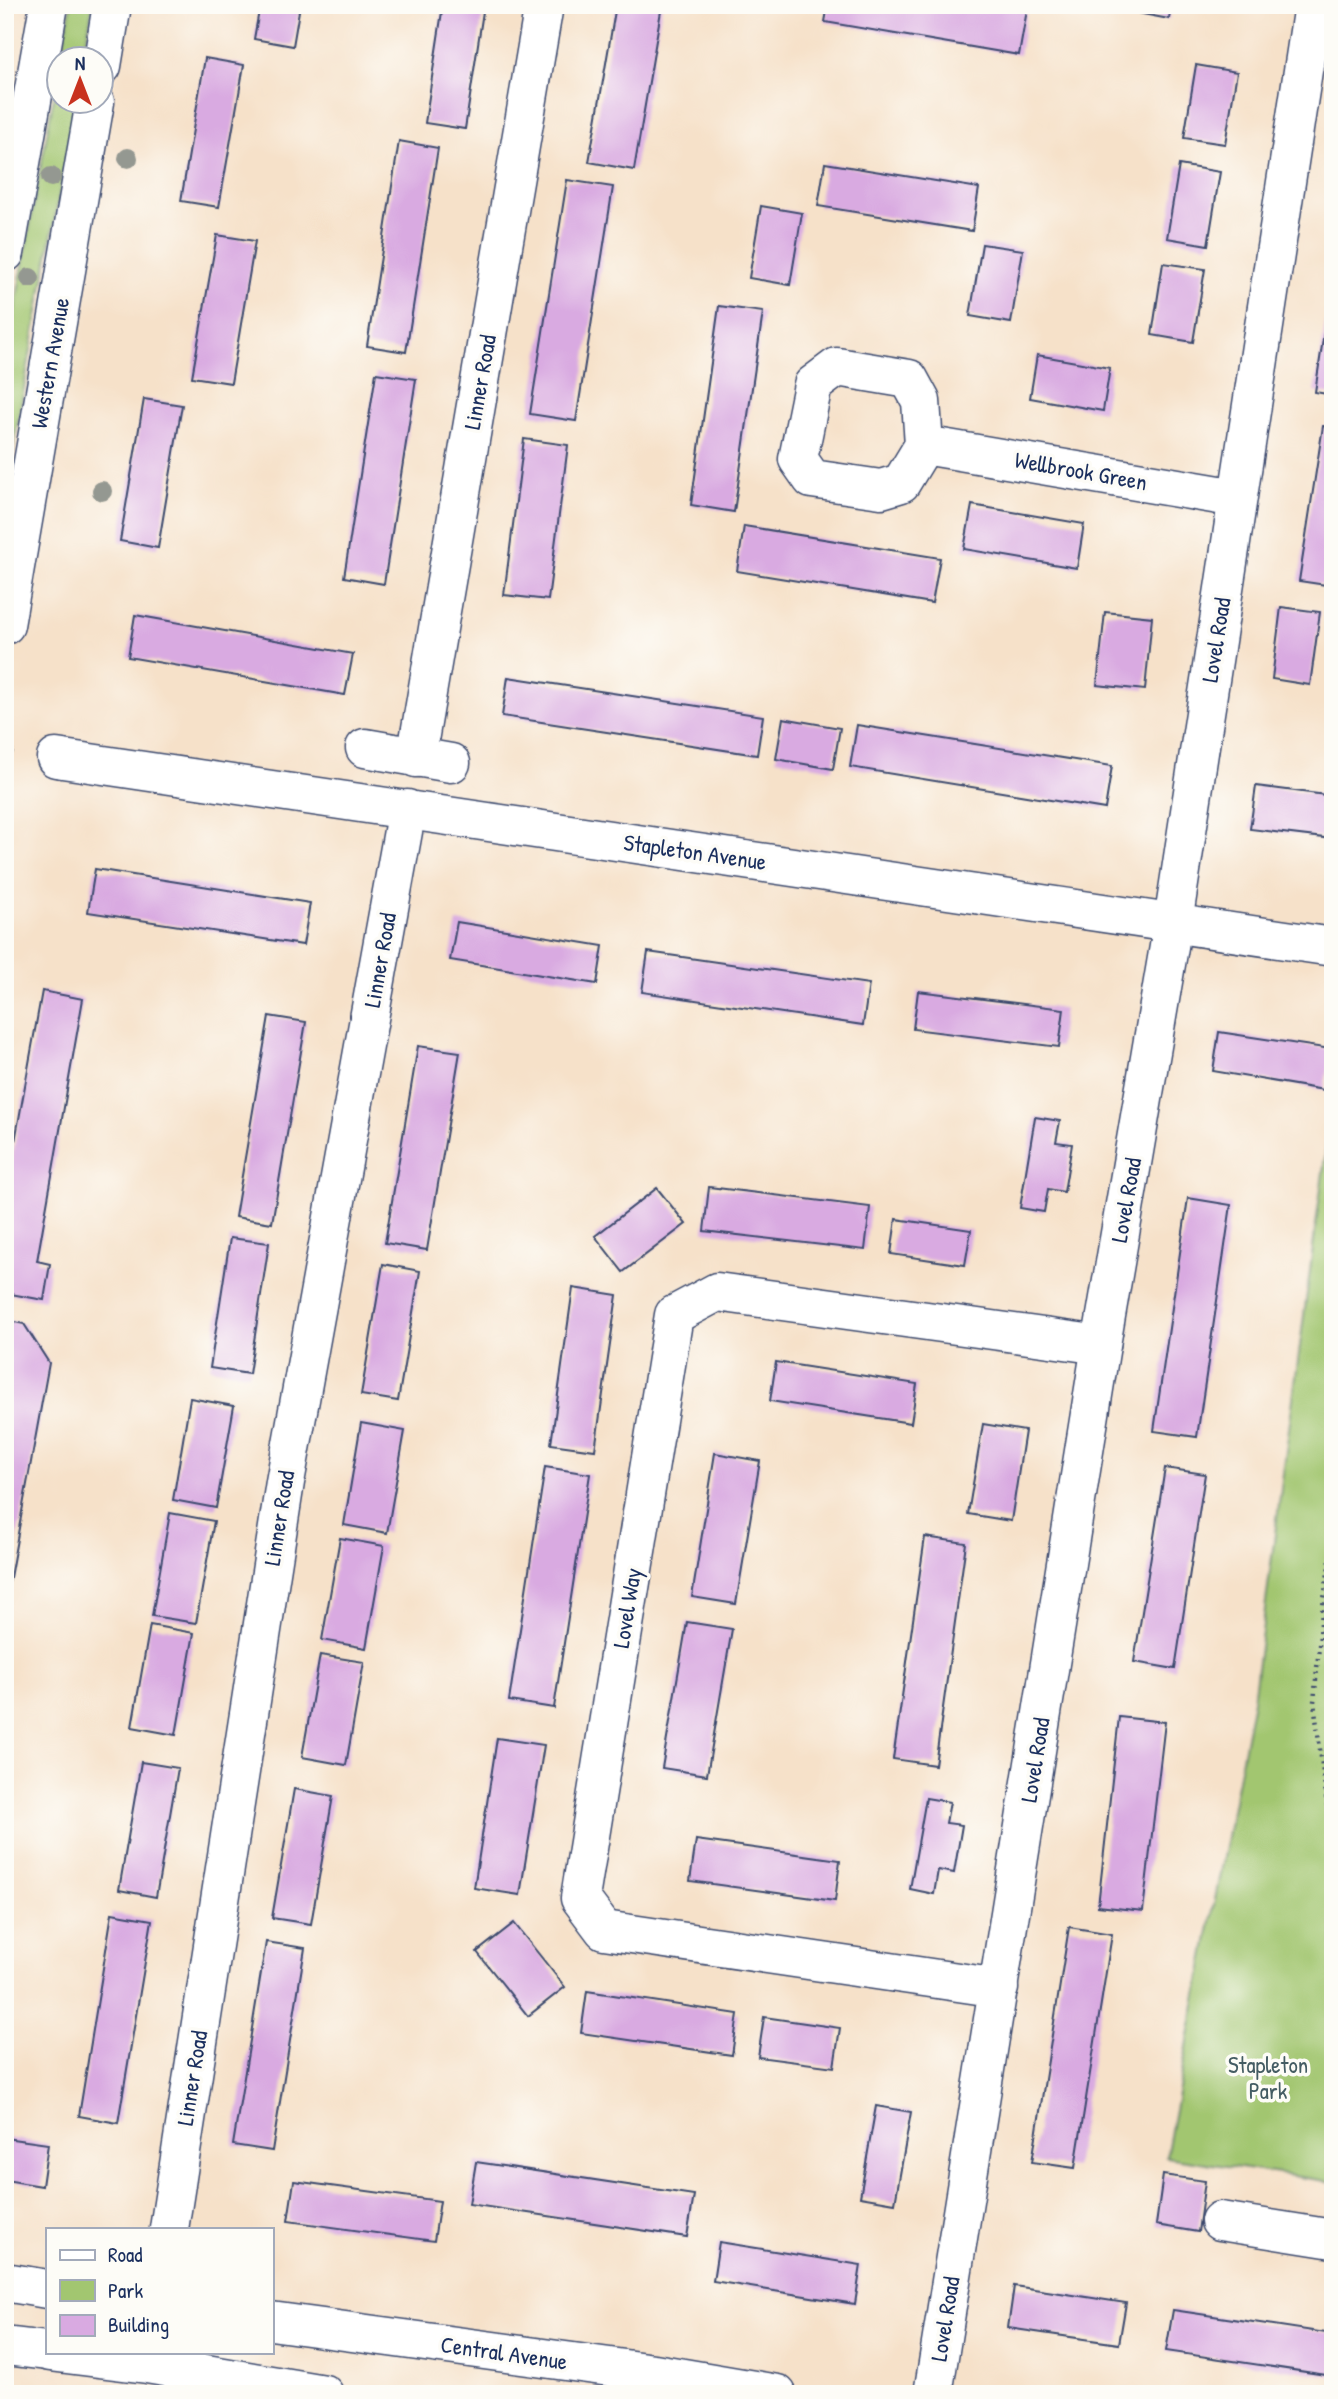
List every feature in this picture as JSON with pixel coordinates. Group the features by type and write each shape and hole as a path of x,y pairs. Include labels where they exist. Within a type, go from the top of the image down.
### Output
{"street":[{"path":"5,253 49,5"},
{"path":"105,46 112,5"},
{"name":"Linner Road","path":"365,748 433,760 544,5"},
{"name":"Lovel Road","path":"933,2394 1101,1345 1172,923 1313,5"},
{"name":"Western Avenue","path":"5,625 93,116"},
{"name":"Wellbrook Green","path":"924,444 1237,498"},
{"name":"Stapleton Avenue","path":"56,758 1333,947"},
{"name":"Linner Road","path":"169,2228 285,1482 407,809"},
{"name":"Lovel Way","path":"999,1988 604,1930 580,1898 582,1885 674,1315 717,1292 1101,1345"},
{"path":"1220,2221 1333,2239"},
{"path":"5,2282 46,2289"},
{"name":"Central Avenue","path":"273,2321 654,2373 777,2394"},
{"path":"5,2346 46,2352"},
{"path":"60,2354 146,2370 324,2394"}],"path":[{"path":"1333,1540 1322,1612 1314,1702 1333,1852"}],"green space":[{"path":"71,5 93,5 85,46 64,46"},
{"path":"50,116 73,116 5,493 5,362"},
{"name":"Stapleton Park","path":"1333,1097 1333,2182 1166,2157 1253,1700"}],"building":[{"path":"260,5 300,5 293,46 254,39"},
{"path":"443,5 484,5 465,129 425,123"},
{"path":"616,5 662,5 634,170 589,162"},
{"path":"828,5 999,5 1027,10 1019,55 825,22"},
{"path":"1096,5 1171,5 1169,19"},
{"path":"205,58 244,65 219,207 181,201"},
{"path":"1196,65 1237,72 1225,144 1184,138"},
{"path":"399,141 438,148 406,352 367,346"},
{"path":"825,163 979,188 972,231 818,206"},
{"path":"1179,165 1220,172 1208,245 1167,238"},
{"path":"567,180 613,187 576,421 530,414"},
{"path":"761,206 802,213 790,285 749,278"},
{"path":"217,235 255,241 231,383 192,377"},
{"path":"982,244 1023,250 1011,323 970,316"},
{"path":"1163,263 1205,269 1193,342 1152,335"},
{"path":"1333,286 1333,395 1315,392"},
{"path":"719,306 763,312 734,512 691,505"},
{"path":"1037,355 1110,368 1103,411 1030,398"},
{"path":"376,373 416,379 384,584 344,577"},
{"path":"144,399 182,405 158,548 120,541"},
{"path":"1323,426 1333,427 1333,586 1299,581"},
{"path":"524,439 568,445 548,600 504,595"},
{"path":"972,505 1084,524 1077,568 964,549"},
{"path":"744,526 940,558 932,603 737,571"},
{"path":"1281,607 1320,612 1310,685 1272,679"},
{"path":"1105,612 1152,617 1145,690 1097,685"},
{"path":"135,615 353,654 345,695 128,657"},
{"path":"508,677 763,716 757,755 502,716"},
{"path":"783,718 840,728 833,769 776,759"},
{"path":"857,725 1112,766 1105,809 850,767"},
{"path":"1256,786 1333,796 1333,839 1250,829"},
{"path":"95,869 310,903 303,945 88,912"},
{"path":"457,922 603,946 597,984 450,960"},
{"path":"648,952 869,984 863,1025 642,992"},
{"path":"42,991 83,999 37,1261 50,1264 44,1300 5,1293 5,1197"},
{"path":"918,991 1064,1009 1059,1047 913,1029"},
{"path":"269,1016 306,1022 272,1223 235,1217"},
{"path":"1219,1032 1331,1049 1324,1090 1213,1071"},
{"path":"418,1046 460,1052 427,1250 385,1243"},
{"path":"1035,1117 1060,1121 1056,1142 1072,1144 1064,1192 1048,1189 1044,1212 1020,1208"},
{"path":"709,1187 870,1207 865,1250 704,1231"},
{"path":"657,1188 686,1224 623,1272 595,1236"},
{"path":"1188,1198 1231,1205 1197,1437 1154,1431"},
{"path":"896,1219 971,1230 965,1265 891,1254"},
{"path":"230,1238 269,1243 249,1374 210,1368"},
{"path":"383,1264 420,1271 398,1401 361,1395"},
{"path":"573,1288 617,1295 595,1450 551,1444"},
{"path":"5,1320 24,1324 49,1363 7,1594"},
{"path":"776,1362 917,1384 911,1423 770,1401"},
{"path":"190,1398 234,1406 216,1508 173,1500"},
{"path":"361,1423 405,1431 387,1533 344,1525"},
{"path":"983,1424 1025,1431 1011,1521 968,1514"},
{"path":"715,1453 760,1461 736,1604 692,1597"},
{"path":"545,1467 590,1474 554,1708 509,1701"},
{"path":"1165,1468 1205,1474 1175,1669 1134,1662"},
{"path":"170,1513 214,1521 196,1623 152,1616"},
{"path":"925,1537 966,1543 935,1765 893,1759"},
{"path":"340,1538 384,1546 366,1648 322,1640"},
{"path":"687,1622 732,1629 707,1775 662,1768"},
{"path":"150,1625 194,1633 176,1735 132,1727"},
{"path":"320,1655 364,1662 346,1765 302,1757"},
{"path":"1119,1717 1165,1722 1143,1911 1098,1906"},
{"path":"497,1738 544,1745 520,1895 474,1888"},
{"path":"141,1762 178,1768 156,1897 119,1890"},
{"path":"294,1789 333,1796 311,1924 272,1918"},
{"path":"926,1798 950,1802 946,1823 962,1825 954,1873 938,1870 934,1894 910,1889"},
{"path":"696,1840 840,1860 835,1901 690,1881"},
{"path":"112,1913 152,1920 118,2123 79,2116"},
{"path":"514,1923 565,1987 528,2016 477,1952"},
{"path":"1069,1927 1112,1934 1075,2168 1032,2162"},
{"path":"266,1942 305,1948 272,2151 233,2145"},
{"path":"587,1991 738,2014 732,2055 581,2033"},
{"path":"764,2017 840,2028 834,2067 758,2057"},
{"path":"876,2106 911,2112 895,2203 860,2197"},
{"path":"5,2138 48,2144 42,2186 5,2180"},
{"path":"476,2162 694,2195 687,2237 469,2204"},
{"path":"1163,2175 1205,2181 1198,2232 1156,2225"},
{"path":"294,2181 440,2201 434,2241 288,2221"},
{"path":"719,2242 861,2265 855,2304 713,2281"},
{"path":"1014,2286 1126,2303 1119,2344 1008,2328"},
{"path":"1173,2310 1333,2334 1333,2376 1166,2351"}]}
